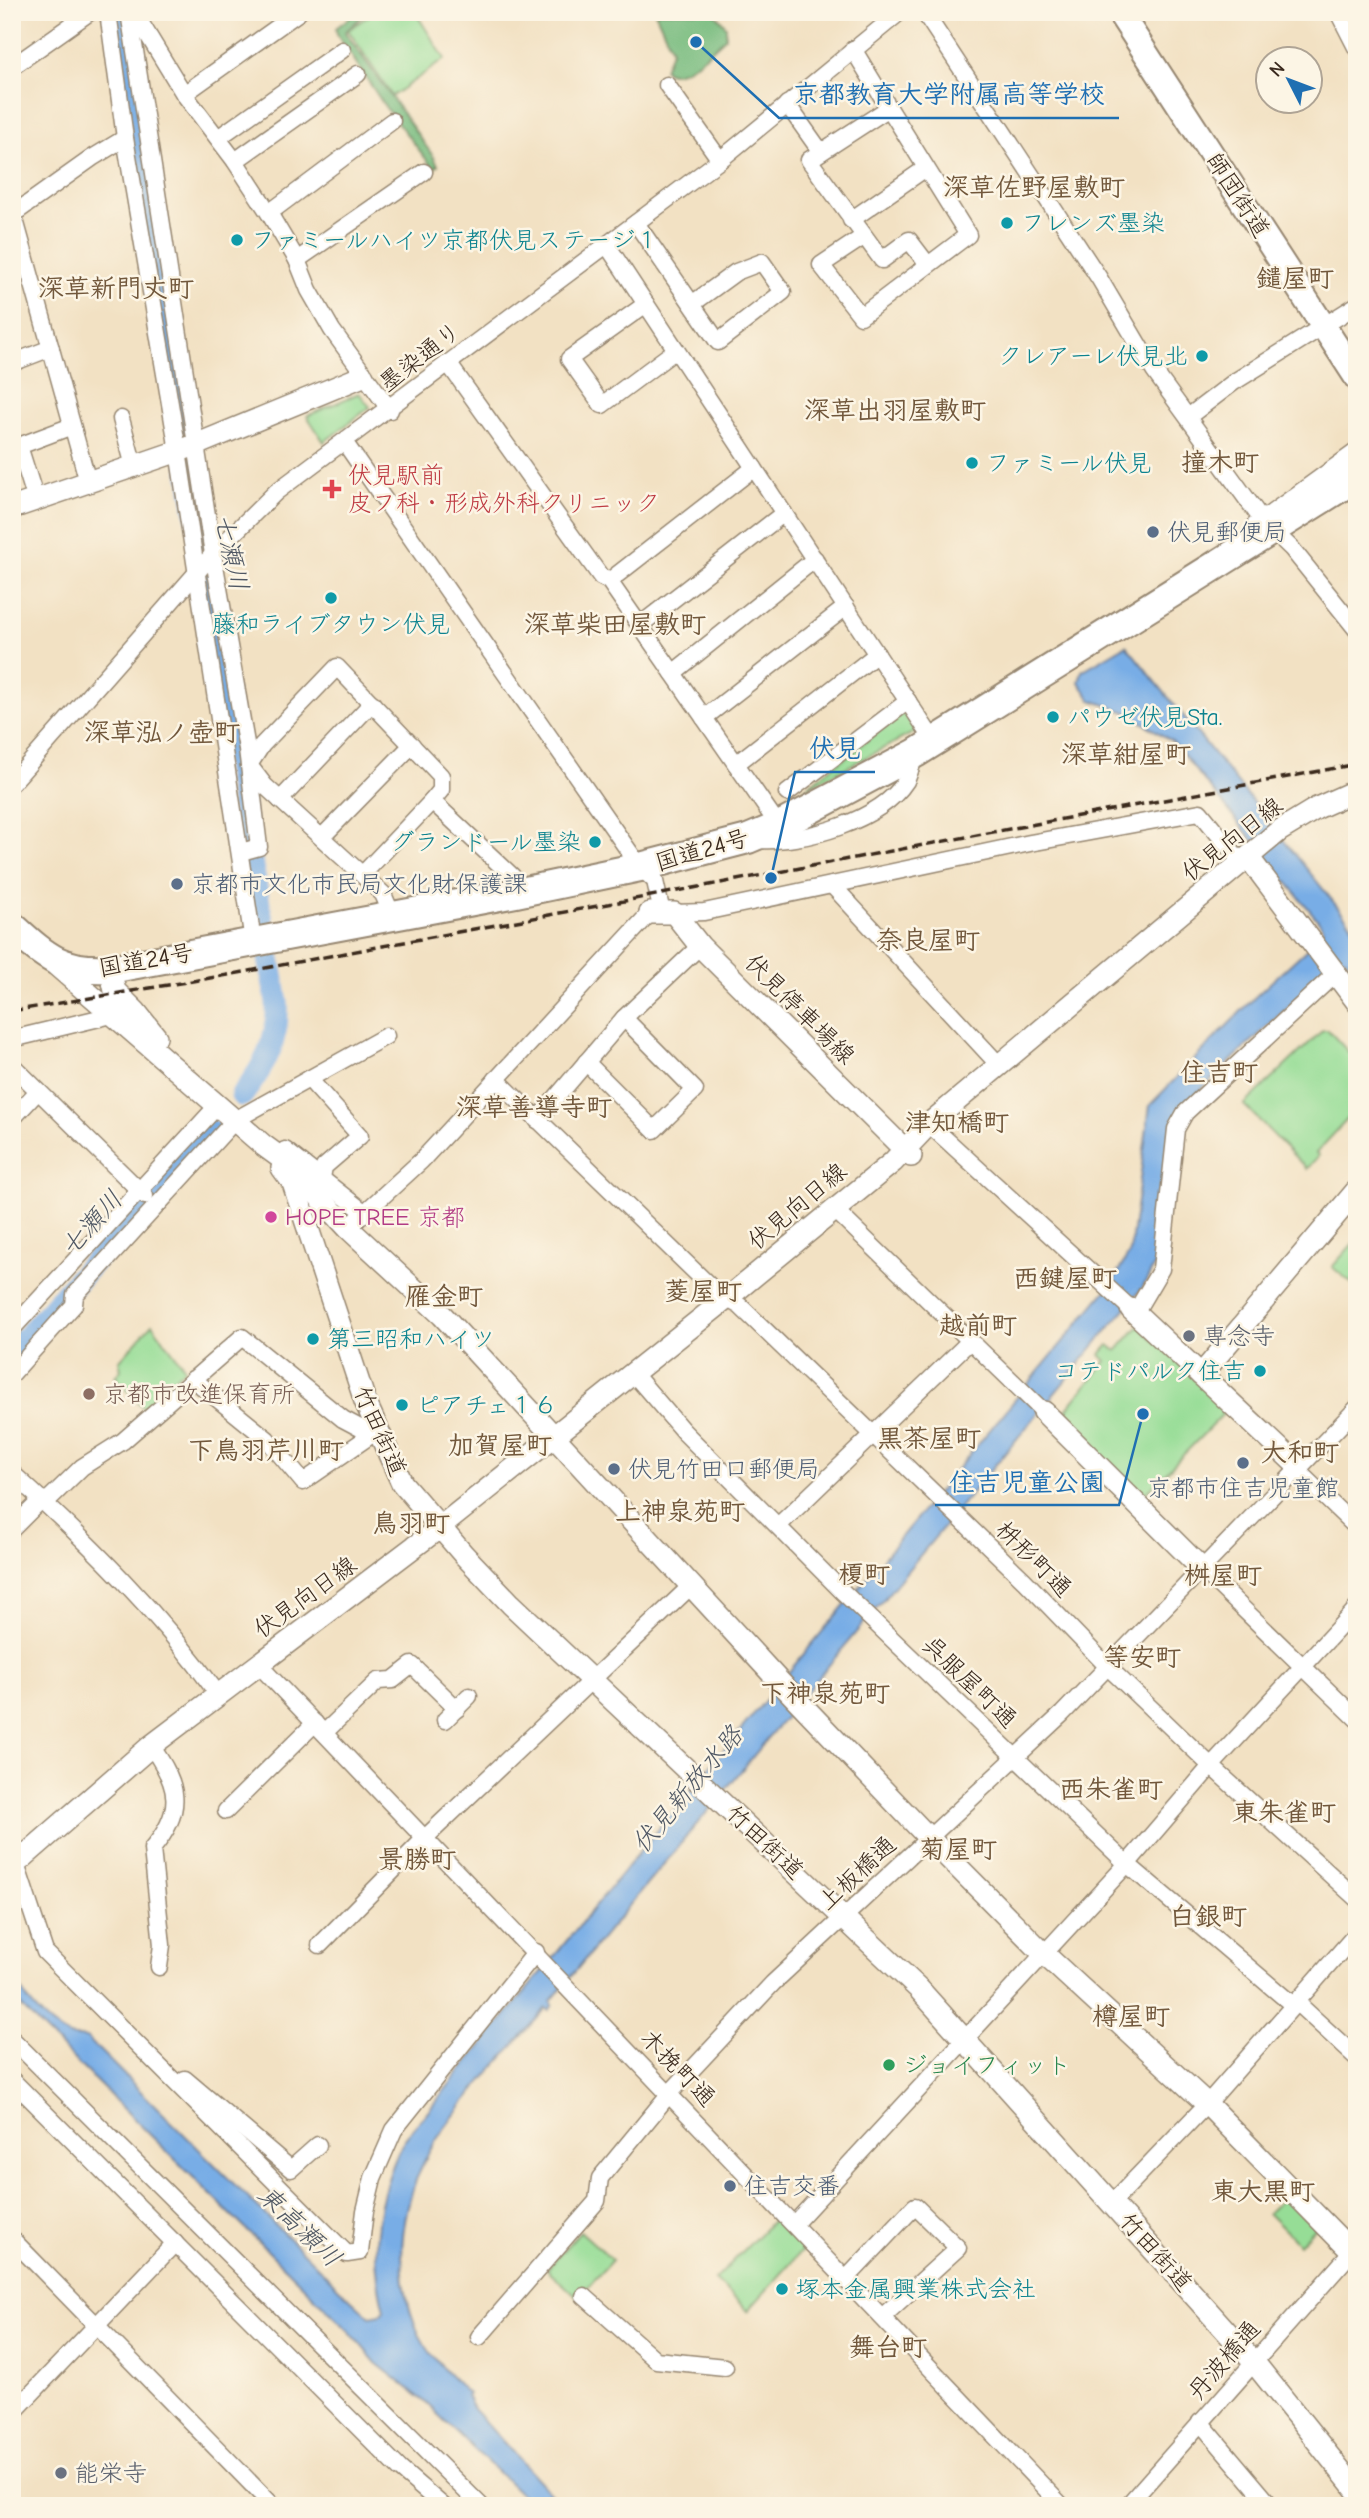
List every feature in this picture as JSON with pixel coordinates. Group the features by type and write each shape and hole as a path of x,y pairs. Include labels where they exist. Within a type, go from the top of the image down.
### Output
{"highway":[{"name":"国道24号","path":"46,956 74,969 110,968 516,893 640,867 748,839 925,747 1164,597 1268,525 1357,477"},
{"name":"竹田街道","path":"12,926 46,956"}],"main road":[{"name":"師団街道","path":"1119,12 1357,378"},
{"path":"12,508 187,448 363,376"},
{"name":"伏見向日線","path":"14,1865 150,1746 439,1528 835,1210 933,1128 999,1065 1279,831 1317,808 1356,791"},
{"path":"1249,857 1357,1002"},
{"name":"伏見停車場線","path":"662,913 700,946 902,1155"},
{"name":"竹田街道","path":"46,956 116,1014 263,1145 320,1186 348,1228 442,1315 802,1706 928,1837 1043,1953 1207,2104 1355,2251"},
{"path":"110,968 115,991 136,1012 172,1063"},
{"name":"竹田街道","path":"263,1145 293,1183 377,1431 402,1483 439,1528 511,1604 844,1916 965,2038 1253,2361 1357,2491"},
{"path":"302,1214 304,1202 320,1186"},
{"path":"1201,1375 1357,1190"},
{"path":"1133,1311 1298,1466"},
{"path":"1044,1412 1202,1569"}],"street":[{"path":"12,67 90,12"},
{"path":"108,12 125,138 187,448 212,555 249,765 259,847 247,851"},
{"path":"129,12 187,448 197,572 247,851 260,940"},
{"path":"134,12 184,94 235,161 268,213 297,260 314,300 363,376 390,410"},
{"path":"184,94 299,12"},
{"name":"墨染通り","path":"13,779 212,555 276,492 390,410 448,363 720,160 900,12"},
{"path":"924,12 1099,278 1154,371 1268,525 1357,630"},
{"path":"1338,12 1357,48"},
{"path":"853,49 968,235 861,316 821,265 863,236"},
{"path":"218,138 342,50"},
{"path":"235,161 358,74"},
{"path":"667,85 720,160"},
{"path":"787,104 821,152"},
{"path":"889,108 809,160 882,260 909,240 928,265"},
{"path":"268,213 392,121"},
{"path":"88,482 13,213 125,138"},
{"path":"852,220 926,169"},
{"path":"297,260 424,172"},
{"path":"636,223 718,342 783,292 762,262 736,272 692,304"},
{"path":"607,245 908,701 925,747 906,781 880,804 842,827 811,837 778,841 748,839"},
{"path":"646,304 569,359 602,405 676,350"},
{"path":"1188,417 1234,382 1357,305"},
{"path":"12,363 51,348"},
{"path":"448,363 601,577 609,581 779,825"},
{"path":"121,419 134,466"},
{"path":"36,500 19,446 72,426"},
{"path":"345,443 640,867 654,881 662,913"},
{"path":"1268,525 1357,451"},
{"path":"609,581 754,468"},
{"path":"639,626 785,513"},
{"path":"673,673 815,559"},
{"path":"704,718 846,607"},
{"path":"736,764 877,654"},
{"path":"249,765 262,745 337,667 440,776 441,790 363,874"},
{"path":"787,793 908,701"},
{"path":"280,800 372,703"},
{"path":"322,837 412,745"},
{"path":"249,765 280,800 383,894 392,915"},
{"path":"432,801 512,876 516,893"},
{"path":"348,1228 421,1161 496,1079 662,913 704,912 1030,843 1200,812 1249,857"},
{"path":"832,885 999,1065"},
{"path":"537,1119 624,1018 700,946"},
{"path":"933,1128 1133,1311 1161,1269 1176,1129 1185,1113 1334,971"},
{"path":"12,1039 116,1014"},
{"path":"586,1062 654,1130 695,1090 624,1018"},
{"path":"67,1288 148,1198 235,1120 386,1036"},
{"path":"12,1065 148,1198"},
{"path":"309,1079 360,1136 324,1167 320,1186 364,1212"},
{"name":"枡形町通","path":"496,1079 717,1293 740,1306 1211,1766 1357,1899"},
{"path":"12,1119 38,1091"},
{"path":"12,1374 24,1329 67,1288 148,1198 218,1105"},
{"path":"835,1210 1044,1412"},
{"path":"24,1329 74,1305 67,1288"},
{"path":"12,1529 82,1467 123,1441 242,1337 343,1419 360,1428 377,1431"},
{"path":"778,1527 970,1341"},
{"name":"呉服屋町通","path":"632,1373 683,1431 847,1596 1127,1864 1357,2058"},
{"path":"193,1379 267,1439 303,1482 377,1431"},
{"name":"上板橋通","path":"479,2337 597,2201 600,2178 670,2093 774,1983 1016,1758 1108,1667 1298,1466 1357,1408"},
{"path":"1298,1466 1303,1476 1357,1528"},
{"path":"12,1473 167,1626 217,1693"},
{"path":"1202,1569 1357,1719"},
{"path":"320,1945 426,1837 692,1585"},
{"path":"794,2224 1127,1864 1211,1766 1357,1608"},
{"name":"木挽町通","path":"258,1664 573,1990 1062,2506"},
{"path":"226,1811 378,1681 393,1680 412,1665 451,1715 469,1696"},
{"path":"150,1746 166,1767 175,1799 169,1830 152,1849 162,1945 159,1967"},
{"path":"14,1865 36,1934 45,1952 347,2254 360,2252 365,2211 373,2178 394,2130 537,1954"},
{"path":"1112,2203 1207,2104 1357,1933"},
{"path":"12,2039 481,2506"},
{"path":"158,2066 183,2078 291,2169 318,2145"},
{"path":"12,2080 400,2469 443,2506"},
{"path":"846,2279 915,2206 958,2248 882,2317"},
{"path":"12,2239 273,2506"},
{"path":"12,2414 175,2243"},
{"name":"丹波橋通","path":"1127,2506 1253,2361 1355,2251"},
{"path":"584,2296 656,2360 725,2367"},
{"path":"1200,2422 1271,2506"}],"green space":[{"path":"357,12 367,12 345,32 433,156 438,165 434,169 386,108 337,34 336,28"},
{"path":"374,12 415,12 445,59 392,96 348,30"},
{"path":"655,12 714,12 726,26 726,37 687,69 670,73 664,69 672,49"},
{"path":"359,393 370,407 324,442 307,416"},
{"path":"903,712 917,731 803,790"},
{"path":"1323,1030 1328,1030 1357,1061 1357,1109 1316,1153 1319,1155 1307,1169 1244,1105"},
{"path":"1357,1239 1357,1284 1355,1286 1332,1267"},
{"path":"152,1324 185,1368 144,1409 115,1376 121,1370 119,1361"},
{"path":"1139,1326 1229,1408 1140,1499 1058,1420 1106,1361 1100,1355 1109,1345 1117,1351"},
{"path":"1288,2193 1318,2224 1299,2244 1268,2213"},
{"path":"778,2215 807,2245 748,2311 715,2280"},
{"path":"580,2231 612,2260 578,2298 547,2269"}],"water":[{"path":"1126,645 1357,931 1357,975 1345,958 1339,959 1179,1110 1155,1264 1143,1287 618,1919 551,2001 553,2005 549,2010 546,2008 462,2105 425,2160 408,2206 404,2230 402,2255 408,2303 420,2337 439,2363 468,2394 466,2396 473,2409 562,2506 533,2506 424,2401 376,2363 351,2333 42,2028 12,1996 12,1972 27,1999 42,2016 67,2035 88,2039 346,2295 370,2317 381,2315 384,2310 377,2265 378,2223 387,2181 404,2140 1112,1283 1130,1252 1150,1105 1255,997 1321,936 1323,928 1317,919 1173,742 1126,712 1091,700 1079,682 1082,671"}],"waterway":[{"name":"七瀬川","path":"119,12 196,515 209,587 214,596 214,616 248,844 277,1002 276,1028 269,1052 242,1095"},
{"name":"七瀬川","path":"12,1353 211,1131"}],"railway":[{"path":"12,1011 228,975 1357,764"}],"place":[{"name":"京都教育大学附属高等学校","path":"696,42"},
{"name":"フレンズ墨染","path":"1007,223"},
{"name":"ファミールハイツ京都伏見ステージ１","path":"237,240"},
{"name":"クレアーレ伏見北","path":"1202,356"},
{"name":"ファミール伏見","path":"972,463"},
{"name":"伏見駅前 皮フ科・形成外科クリニック","path":"332,489"},
{"name":"伏見郵便局","path":"1153,532"},
{"name":"藤和ライブタウン伏見","path":"331,598"},
{"name":"パウゼ伏見Sta.","path":"1053,717"},
{"name":"グランドール墨染","path":"595,842"},
{"name":"伏見","path":"771,878"},
{"name":"京都市文化市民局文化財保護課","path":"177,884"},
{"name":"HOPE TREE 京都","path":"271,1217"},
{"name":"専念寺","path":"1189,1336"},
{"name":"第三昭和ハイツ","path":"313,1339"},
{"name":"コテドパルク住吉","path":"1260,1371"},
{"name":"京都市改進保育所","path":"89,1394"},
{"name":"ピアチェ１６","path":"402,1405"},
{"name":"住吉児童公園","path":"1143,1414"},
{"name":"京都市住吉児童館","path":"1243,1463"},
{"name":"伏見竹田口郵便局","path":"614,1469"},
{"name":"ジョイフィット","path":"889,2065"},
{"name":"住吉交番","path":"730,2186"},
{"name":"塚本金属興業株式会社","path":"782,2289"},
{"name":"能栄寺","path":"61,2473"}],"district":[{"name":"深草佐野屋敷町","path":"1034,187"},
{"name":"鑓屋町","path":"1295,278"},
{"name":"深草新門丈町","path":"116,288"},
{"name":"深草出羽屋敷町","path":"895,410"},
{"name":"撞木町","path":"1220,462"},
{"name":"深草柴田屋敷町","path":"615,624"},
{"name":"深草泓ノ壺町","path":"162,732"},
{"name":"深草紺屋町","path":"1126,754"},
{"name":"奈良屋町","path":"928,940"},
{"name":"住吉町","path":"1219,1072"},
{"name":"深草善導寺町","path":"534,1107"},
{"name":"津知橋町","path":"957,1122"},
{"name":"西鍵屋町","path":"1065,1278"},
{"name":"菱屋町","path":"703,1291"},
{"name":"雁金町","path":"444,1296"},
{"name":"越前町","path":"978,1325"},
{"name":"黒茶屋町","path":"929,1438"},
{"name":"加賀屋町","path":"500,1445"},
{"name":"下鳥羽芹川町","path":"266,1450"},
{"name":"大和町","path":"1300,1452"},
{"name":"上神泉苑町","path":"680,1511"},
{"name":"鳥羽町","path":"411,1523"},
{"name":"榎町","path":"864,1574"},
{"name":"桝屋町","path":"1223,1575"},
{"name":"等安町","path":"1142,1657"},
{"name":"下神泉苑町","path":"825,1693"},
{"name":"西朱雀町","path":"1111,1789"},
{"name":"東朱雀町","path":"1284,1812"},
{"name":"菊屋町","path":"958,1849"},
{"name":"景勝町","path":"417,1859"},
{"name":"白銀町","path":"1208,1916"},
{"name":"樽屋町","path":"1131,2016"},
{"name":"東大黒町","path":"1263,2191"},
{"name":"舞台町","path":"888,2347"}],"water label":[{"name":"伏見新放水路","path":"687,1789"},
{"name":"東高瀬川","path":"300,2226"}]}
